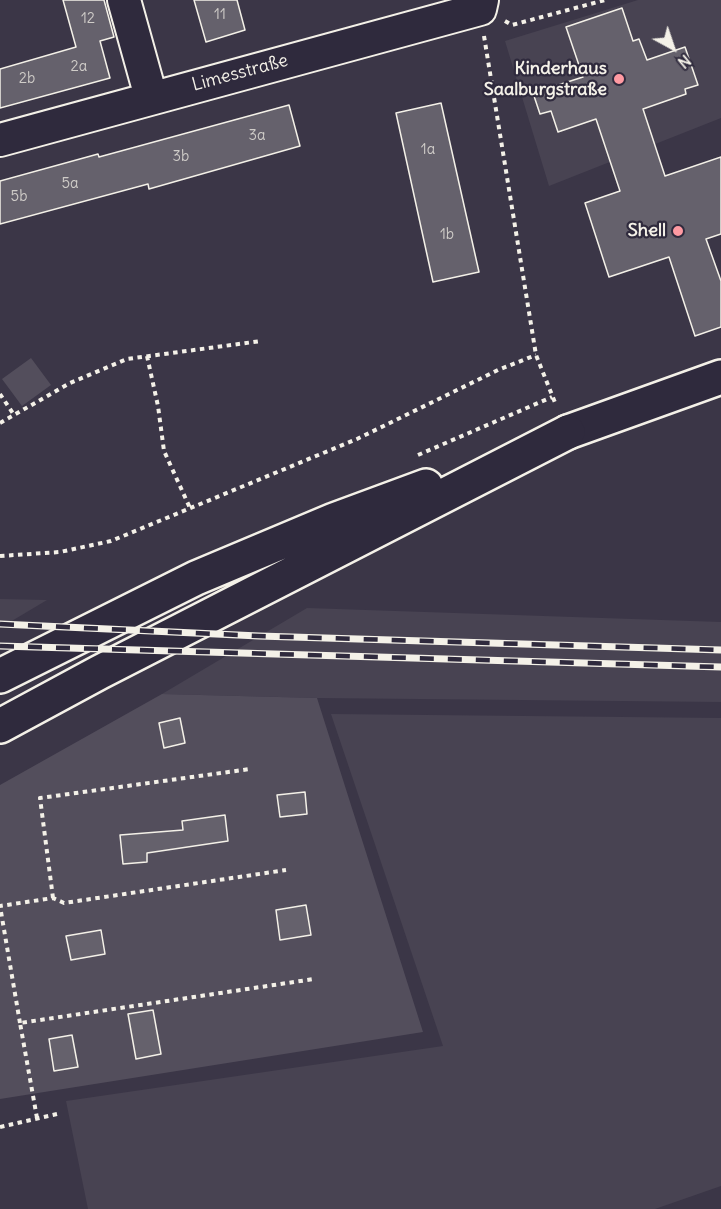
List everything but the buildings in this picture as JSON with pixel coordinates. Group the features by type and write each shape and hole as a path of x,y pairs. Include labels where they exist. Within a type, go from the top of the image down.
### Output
{"main road":[{"path":"0,676 196,578 334,520 721,377"},
{"path":"0,726 100,672 568,432"}],"street":[{"path":"124,0 151,97"},
{"name":"Limesstraße","path":"0,140 481,4"}],"path":[{"path":"481,4 512,25 605,0"},
{"path":"481,4 536,355 568,432"},
{"path":"0,423 70,382 127,359 261,341"},
{"path":"0,556 60,552 111,541 357,439 498,370 536,355"},
{"path":"147,356 158,406 164,451 190,508"},
{"path":"0,394 14,415"},
{"path":"53,898 40,798 250,769"},
{"path":"37,1118 0,906 53,898 64,903 286,870"},
{"path":"20,1023 314,979"},
{"path":"0,1127 57,1114"}],"shaded area":[{"name":"Kinderhaus Saalburgstraße","path":"638,0 721,0 721,118 549,186 505,41"},
{"path":"31,358 51,385 22,406 2,379"},
{"path":"0,599 47,600 0,628"},
{"path":"307,608 721,622 721,702 162,694"},
{"path":"162,694 317,698 423,1032 0,1099 0,785"},
{"path":"331,714 721,718 721,1186 655,1209 88,1209 66,1101 443,1046"}],"railway":[{"path":"0,624 259,636 721,650"},
{"path":"0,646 721,667"}],"place":[{"name":"Kinderhaus Saalburgstraße","path":"619,79"},
{"name":"Shell","path":"678,231"}]}
